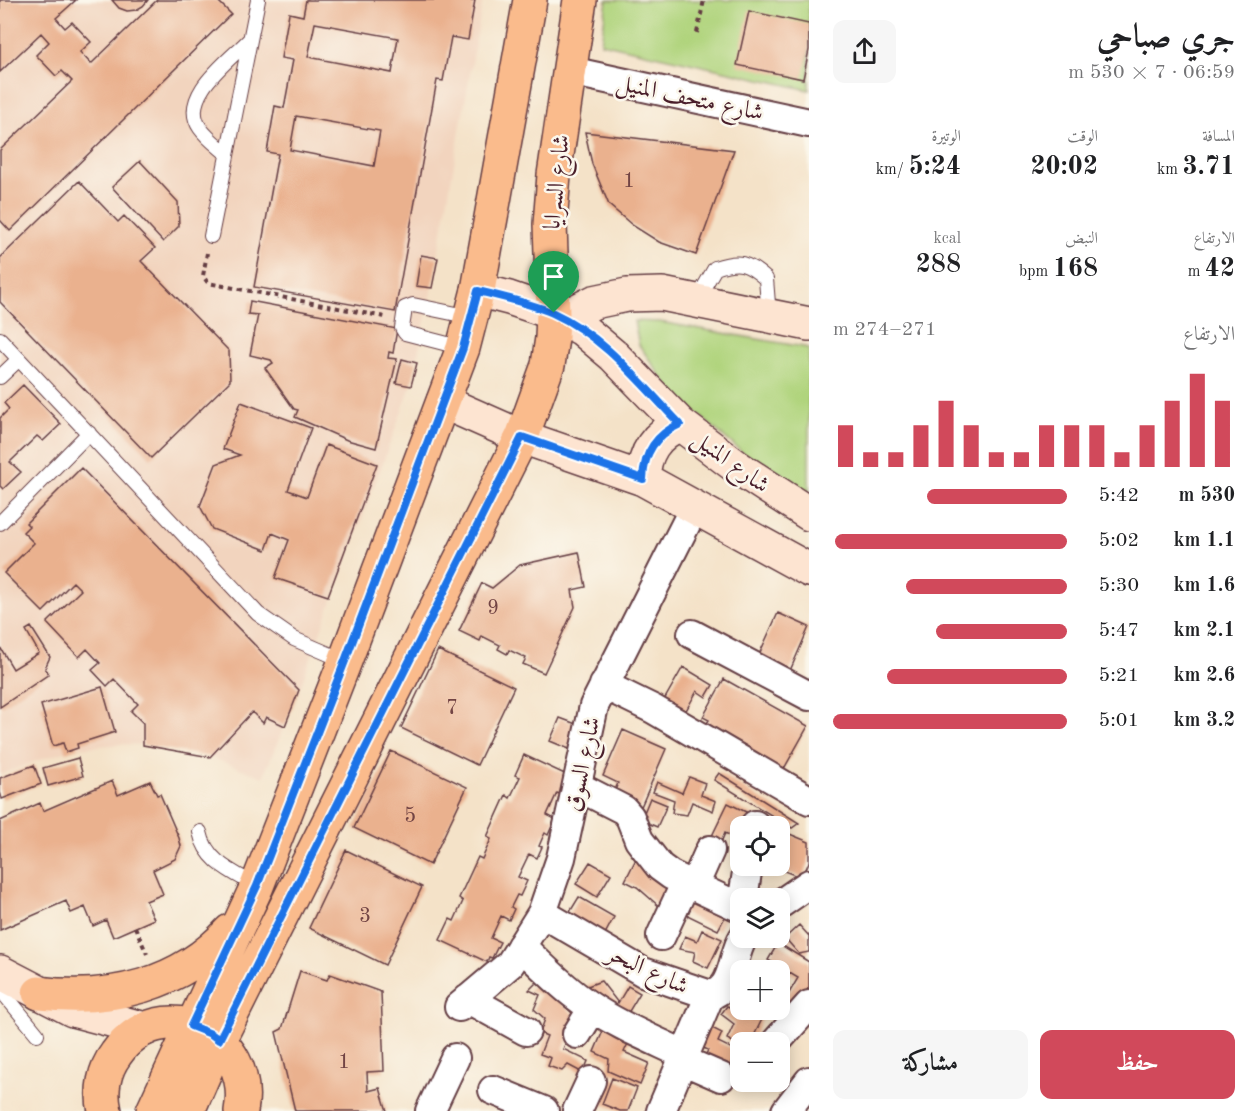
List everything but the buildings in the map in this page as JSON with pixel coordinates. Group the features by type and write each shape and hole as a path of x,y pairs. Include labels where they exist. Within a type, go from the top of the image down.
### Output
{"main road":[{"name":"شارع السرايا","path":"188,1111 205,1033 241,919 257,886 345,661 443,402 471,319 530,0"},
{"name":"شارع السرايا","path":"153,1111 205,1033 522,437 548,365 558,316 550,224 554,175 580,0"},
{"path":"39,993 96,996 136,989 159,981 204,955 241,919"},
{"path":"105,1111 103,1088 112,1059 121,1047 145,1029 168,1024 205,1033 235,1060 247,1102"}],"street":[{"name":"شارع متحف المنيل","path":"570,71 809,123"},
{"path":"558,316 594,303 627,295 662,294 809,324"},
{"name":"شارع المنيل","path":"471,319 509,298 558,316 582,329 614,356 680,424 737,468 809,514"},
{"path":"443,402 522,437 643,479 809,570"},
{"path":"643,479 646,456 652,445 660,436 680,424"},
{"name":"شارع السوق","path":"526,1031 463,1003 510,964 542,913 561,858 594,706 694,508"},
{"path":"692,634 809,696"},
{"path":"604,685 652,709 809,800"},
{"path":"577,786 624,810 630,817 639,840 660,867 671,875 730,903"},
{"path":"661,936 710,850"},
{"path":"790,897 809,884"},
{"name":"شارع البحر","path":"542,913 643,972 710,995 661,1111"},
{"path":"521,946 565,988 593,1008 721,1077"},
{"path":"710,995 719,993 726,986 739,948"},
{"path":"0,972 73,1010 145,1029"},
{"path":"785,1032 809,1005"},
{"path":"577,1034 593,1008"},
{"path":"430,1111 455,1058"},
{"path":"786,1111 809,1081"},
{"path":"577,1111 591,1082"},
{"path":"493,1090 544,1111"}],"lane":[{"path":"211,236 258,0"},
{"path":"227,154 199,127 195,116 195,105 198,94 205,85 250,40"},
{"path":"696,301 715,268 734,262 752,266 766,279 769,316"},
{"path":"412,305 471,319 405,333 402,330 405,308 412,305"},
{"path":"0,339 258,614 294,639 345,661"},
{"path":"0,377 19,359"},
{"path":"0,523 89,432"},
{"path":"200,832 211,857 257,886"},
{"path":"0,989 37,1034"}],"path":[{"path":"697,33 704,0"},
{"path":"211,236 203,276 208,283 403,321"},
{"path":"135,927 138,935"}],"shaded area":[{"path":"0,0 483,0 432,288 411,386 299,690 263,777 210,757 143,745 122,744 78,748 0,775"}],"green space":[{"path":"607,0 809,0 809,90 601,43"},
{"path":"634,321 660,322 809,348 809,493 751,460 672,392 639,345"}],"route":[{"path":"478,291 509,298 554,313 582,329 614,356 680,424 669,429 652,445 646,456 643,479 522,437 219,1040 191,1026 257,886 345,661 463,348 478,291"}]}
